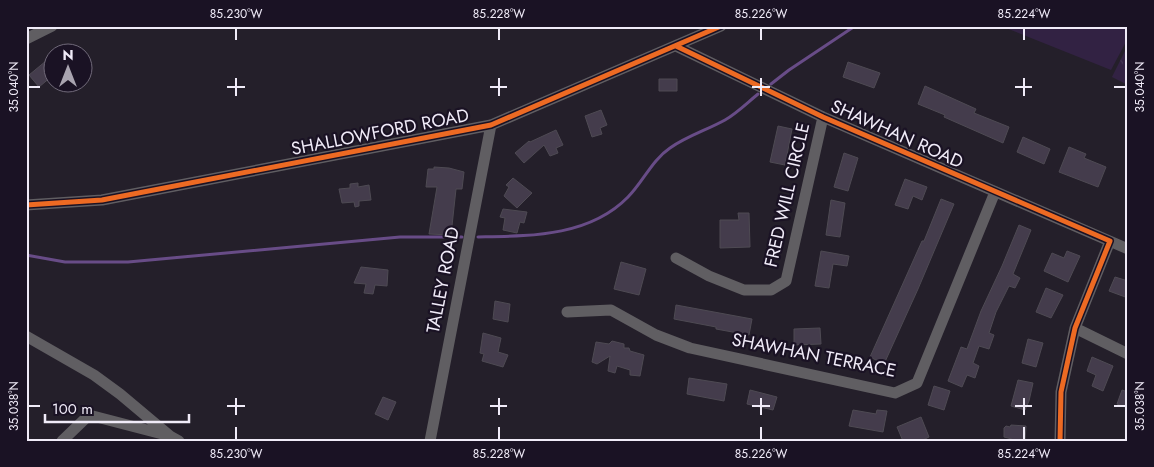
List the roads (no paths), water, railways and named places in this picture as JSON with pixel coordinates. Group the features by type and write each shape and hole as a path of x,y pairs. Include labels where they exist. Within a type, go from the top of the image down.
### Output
{"street":[{"path":"26,39 52,26"},
{"name":"SHALLOWFORD ROAD","path":"26,205 102,200 491,125 722,26"},
{"name":"SHAWHAN ROAD","path":"676,46 823,117 1128,249"},
{"name":"FRED WILL CIRCLE","path":"676,258 709,276 744,290 771,290 786,281 823,117"},
{"name":"TALLEY ROAD","path":"430,441 491,125"},
{"name":"SHAWHAN TERRACE","path":"567,312 611,310 656,336 690,348 896,393 917,383 995,192"},
{"path":"1060,441 1061,392 1076,328 1110,242"},
{"path":"1076,328 1128,354"},
{"path":"26,336 94,374 171,439"},
{"path":"62,441 89,415 171,439"}],"waterway":[{"path":"771,84 855,26"},
{"path":"478,237 558,232 595,220 612,210 628,197 658,159 670,148 725,120 758,94"},
{"path":"26,255 65,262 128,262 400,237 462,237"}]}
